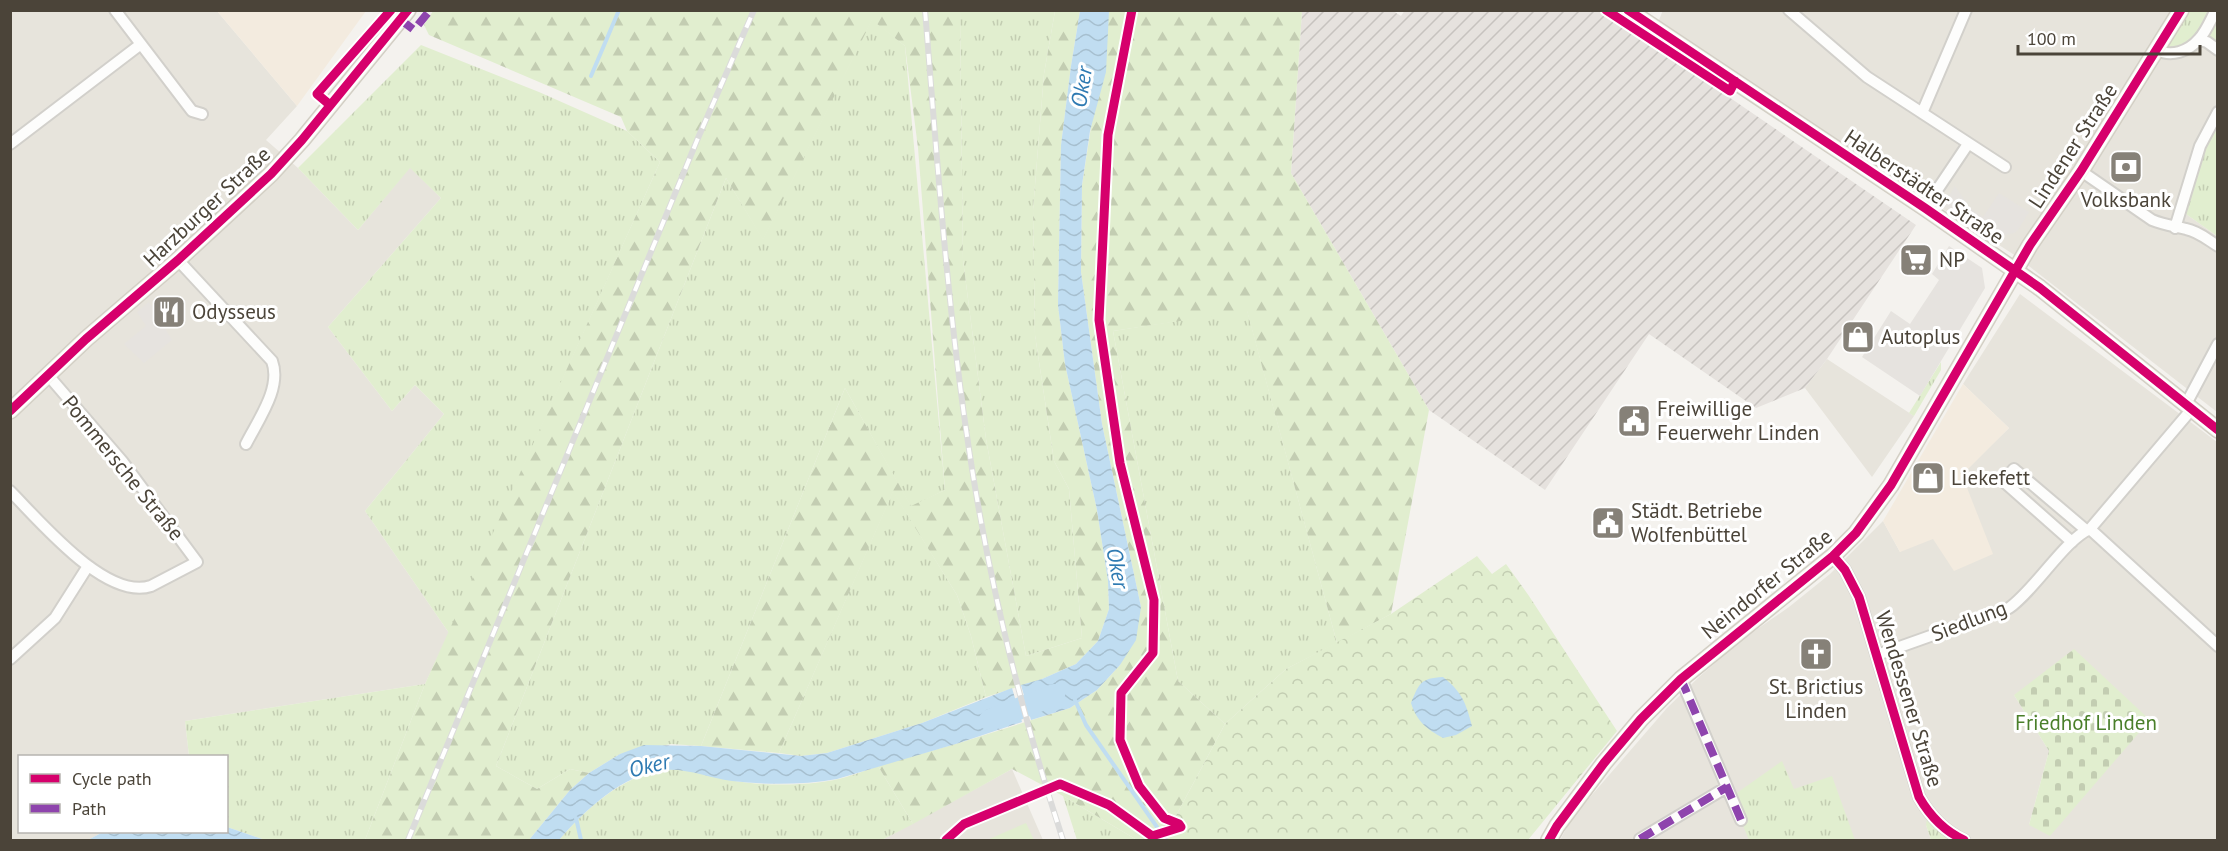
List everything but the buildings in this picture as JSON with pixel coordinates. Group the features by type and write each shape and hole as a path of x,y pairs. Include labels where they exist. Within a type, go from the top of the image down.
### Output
{"main road":[{"name":"Harzburger Straße","path":"12,405 178,260 286,158 408,10"},
{"name":"Halberstädter Straße","path":"1628,10 1925,208 2040,288 2217,430"},
{"name":"Lindener Straße","path":"2015,271 2055,206 2081,171 2181,10"},
{"name":"Neindorfer Straße","path":"1549,840 1604,763 1641,719 1681,679 1833,556 1856,533 1891,485 2015,271"}],"street":[{"path":"115,10 192,111 202,114"},
{"path":"1789,10 1867,77 2005,167"},
{"path":"1922,113 1966,10"},
{"path":"2157,50 2167,55 2176,53 2199,40 2216,10"},
{"path":"2199,40 2207,42 2217,50"},
{"path":"10,144 141,44"},
{"path":"2175,228 2200,146 2217,112"},
{"path":"1925,208 1968,144"},
{"path":"2081,171 2152,220 2175,228 2187,229 2217,246"},
{"path":"178,260 266,352 276,370 274,384 246,444"},
{"name":"Siedlung","path":"1877,655 2009,608 2021,600 2072,542 2088,529 2188,408 2217,344"},
{"name":"Pommersche Straße","path":"47,375 122,461 197,562 143,588 126,585 88,566"},
{"path":"2072,542 2003,481 2014,469 2088,529 2217,646"},
{"path":"10,490 69,551 88,566 55,618 10,659"},
{"name":"Wendessener Straße","path":"1833,556 1845,570 1859,597 1919,797 1928,813 1941,826 1962,840"},
{"path":"1681,679 1741,820"},
{"path":"1640,839 1727,787"}],"shaded area":[{"path":"1405,10 1603,11 1916,225 1827,359 1805,388 1756,408 1649,334 1545,490 1429,410 1291,173 1302,11 1393,11 1401,16"},
{"path":"1663,10 2181,11 2199,40 2217,58 2217,114 2186,214 2217,236 2217,412 2016,256 1657,25"},
{"path":"10,11 217,11 297,106 266,140 298,168 358,230 410,167 441,198 328,327 392,411 415,385 444,414 365,511 449,633 425,684 185,721 189,755 18,755 18,833 101,833 88,840 11,840"},
{"path":"217,11 366,11 297,106"},
{"path":"1955,186 1970,208 1983,217 1999,193 2029,212 2014,233 2001,236 1985,232 1943,205"},
{"path":"1949,246 1982,268 1985,288 1920,396 1862,357 1891,311 1910,324 1939,280 1932,274"},
{"path":"2020,294 2217,442 2217,840 1961,840 1926,825 1931,840 1560,840 1572,818 1667,708 1740,641 1789,607 1830,574 1883,521 1900,552 1961,474 2009,428 1963,384","holes":["2014,695 2150,720 2029,825 2049,751"]},
{"path":"149,302 172,340 144,363 124,344 146,326 137,312"},
{"path":"1827,359 1914,416 1872,477 1805,388"},
{"path":"1963,384 2009,428 1962,475 1993,554 1954,571 1933,539 1900,552 1883,521"},
{"path":"1012,769 1043,840 882,840"}],"green space":[{"path":"433,11 960,11 963,260 986,439 1026,656 1082,638 1069,489 1054,461 1035,335 1033,210 1044,74 1055,11 1080,11 1061,145 1058,305 1065,364 1097,510 1108,581 1109,609 1098,641 1076,664 1042,679 986,697 971,636 957,595 893,492 779,753 701,746 845,388 911,506 945,490 918,148 905,46 872,20 763,240 726,178 496,766 537,789 570,769 589,773 570,790 529,840 365,840 425,684 660,162 627,131 621,117 429,35 424,25"},
{"path":"960,11 1055,11 1044,74 1033,210 1035,335 1054,461 1069,489 1082,638 1026,656 986,439 963,260"},
{"path":"1109,11 1302,11 1291,173 1429,410 1391,614 1337,643 1247,311 1113,331 1178,681 1225,724 1163,840 1137,840 1012,769 913,824 878,766 1070,708 1097,690 1120,665 1141,607 1102,424 1081,272 1082,185"},
{"path":"2181,11 2217,11 2217,58 2199,40 2177,53 2157,50"},
{"path":"872,19 905,46 945,490 911,507 845,388 701,746 671,744 620,754 589,773 570,769 537,789 496,766 726,178 763,239"},
{"path":"421,45 539,92 627,131 660,162 449,633 365,511 444,414 415,385 392,411 328,327 441,198 410,168 358,230 298,168"},
{"path":"2217,114 2217,236 2186,214 2184,207"},
{"path":"1247,310 1337,643 1286,669 1225,724 1178,681 1113,331"},
{"path":"1941,362 1941,370 1914,416 1909,413"},
{"path":"893,491 957,595 971,636 986,697 922,723 827,753 801,756 779,753"},
{"path":"1477,556 1492,574 1506,564 1617,731 1528,840 1163,840 1225,724 1286,669 1391,614"},
{"name":"Friedhof Linden","path":"2074,649 2150,720 2050,836 2029,825 2049,751 2014,695"},
{"path":"425,684 365,840 265,840 228,827 228,755 189,755 185,721"},
{"path":"1782,761 1794,789 1832,776 1855,840 1749,840 1731,797"},
{"path":"878,766 913,824 882,840 559,840 600,800 617,788 652,772 671,769 690,770 742,782 796,784 834,780"},
{"path":"1063,796 1137,840 1077,840"},
{"path":"1928,812 1961,840 1931,840 1926,825"},
{"path":"1026,823 1034,840 987,840"}],"water":[{"path":"1080,11 1109,11 1106,72 1090,131 1082,185 1081,272 1102,424 1141,607 1136,640 1120,665 1097,690 1070,708 1031,720 1021,685 1042,679 1076,664 1098,641 1109,609 1108,581 1097,510 1065,364 1058,305 1061,145"},
{"path":"1443,677 1462,698 1472,726 1456,735 1443,738 1423,724 1411,703 1421,683"},
{"path":"1012,688 1022,722 959,743 837,779 811,782 784,784 745,782 673,770 649,773 634,778 606,795 580,817 559,840 529,840 570,790 589,773 620,754 644,745 701,746 801,756 827,753 922,723"},
{"path":"228,827 265,840 88,840 101,833 228,833"}],"waterway":[{"path":"591,76 619,10"},
{"name":"Oker","path":"990,720 1054,695"},
{"path":"1075,700 1086,725 1157,827"},
{"path":"576,818 581,840"}],"railway":[{"path":"408,840 698,138 754,10"},
{"path":"925,10 951,313 976,493 1013,668 1063,840"}],"marked path":[{"path":"401,20 414,30 430,10"},
{"path":"1681,679 1741,820"},
{"path":"1640,839 1727,787"}],"cycle path":[{"path":"330,105 317,94 391,10"},
{"path":"10,411 86,339 178,260 271,174 302,140 408,10"},
{"path":"946,840 964,824 1060,784 1109,805 1152,836 1181,827 1164,818 1139,786 1120,740 1121,693 1153,653 1154,600 1120,463 1099,320 1108,135 1132,10"},
{"path":"1606,10 1730,91 1735,81"},
{"path":"1628,10 1925,208 2040,288 2218,430"},
{"path":"1549,840 1604,763 1641,719 1681,679 1833,556 1856,533 1891,485 2030,245 2081,171 2181,10"},
{"path":"1833,556 1845,570 1859,597 1919,797 1938,822 1964,840"}],"place":[{"name":"Volksbank","path":"2126,167"},
{"name":"NP","path":"1916,260"},
{"name":"Odysseus","path":"169,312"},
{"name":"Autoplus","path":"1858,337"},
{"name":"Freiwillige Feuerwehr Linden","path":"1634,421"},
{"name":"Liekefett","path":"1928,478"},
{"name":"Städt. Betriebe Wolfenbüttel","path":"1608,523"},
{"name":"St. Brictius Linden","path":"1816,654"}]}
